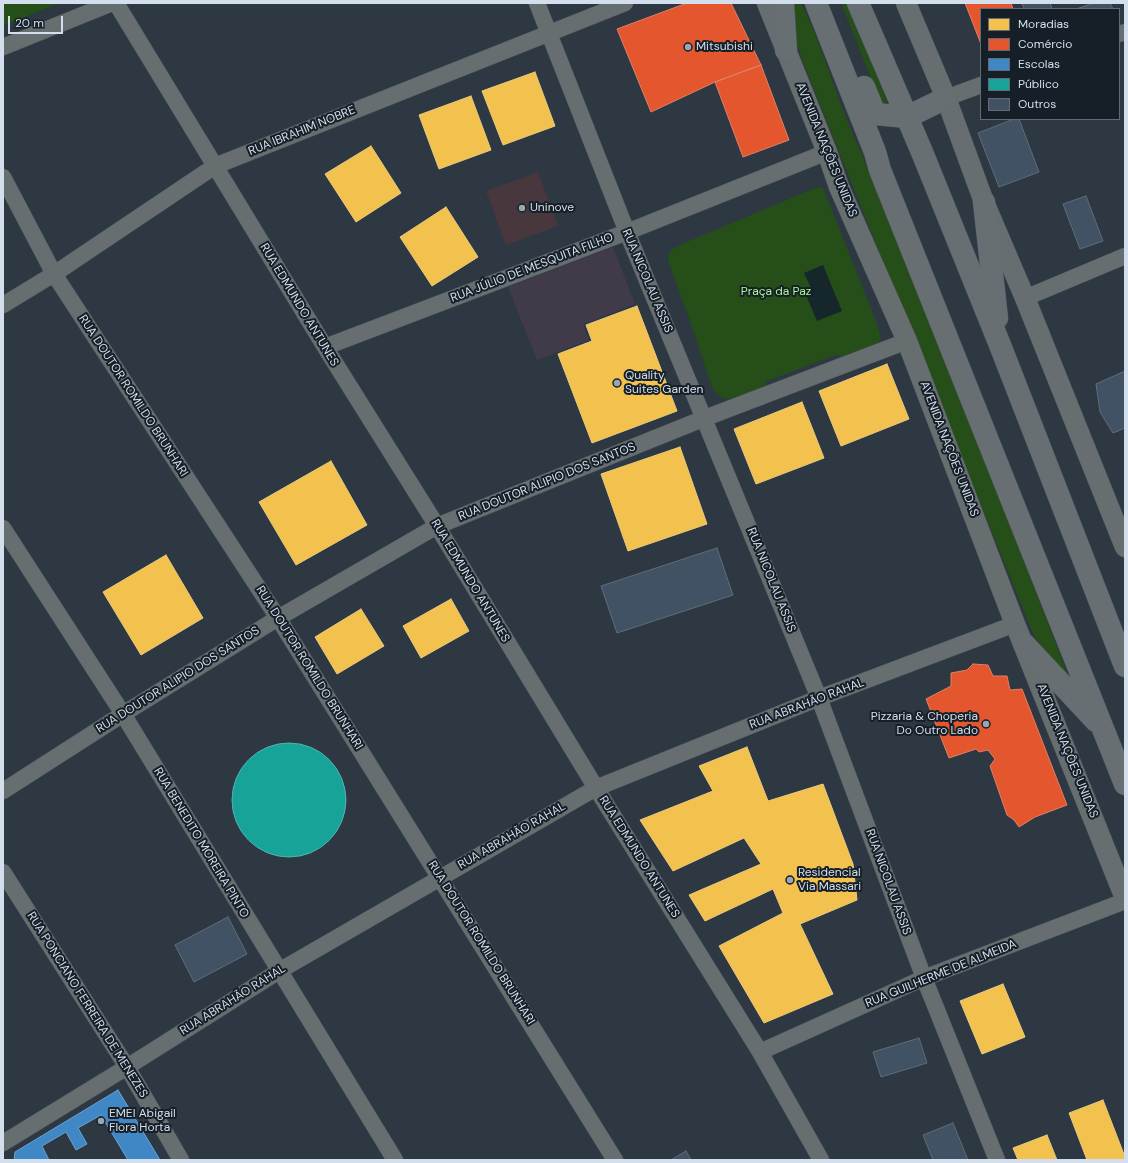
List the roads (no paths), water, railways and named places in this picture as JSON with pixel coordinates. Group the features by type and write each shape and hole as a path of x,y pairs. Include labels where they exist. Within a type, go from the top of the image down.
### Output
{"main road":[{"path":"783,3 786,50"},
{"path":"858,3 907,117 1000,345 1121,651 1125,666"},
{"path":"819,11 840,26 875,114 907,117 946,98"},
{"path":"819,11 875,152 880,170 1125,784"},
{"path":"984,202 1000,345"},
{"path":"1024,644 1104,730"}],"street":[{"path":"3,47 112,3"},
{"name":"RUA EDMUNDO ANTUNES","path":"116,3 325,347 437,526 596,788 760,1052 815,1158"},
{"name":"RUA NICOLAU ASSIS","path":"537,3 626,232 705,418 819,698 924,978 997,1160"},
{"name":"RUA IBRAHIM NOBRE","path":"3,305 54,274 214,166 625,3"},
{"name":"AVENIDA NAÇÕES UNIDAS","path":"767,3 827,152 839,187 908,341 1016,624 1125,900"},
{"path":"906,3 946,98 984,202 1025,298 1125,547"},
{"path":"946,98 980,85"},
{"name":"RUA JÚLIO DE MESQUITA FILHO","path":"325,347 626,232 827,152"},
{"name":"RUA DOUTOR ROMILDO BRUNHARI","path":"3,177 54,274 278,618 615,1160"},
{"path":"1025,298 1125,256"},
{"name":"RUA DOUTOR ALIPIO DOS SANTOS","path":"3,791 123,714 278,618 437,526 705,418 908,341"},
{"name":"RUA BENEDITO MOREIRA PINTO","path":"3,528 123,714 395,1160"},
{"name":"RUA ABRAHÃO RAHAL","path":"3,1143 279,971 596,788 819,698 1016,624"},
{"name":"RUA PONCIANO FERREIRA DE MENEZES","path":"3,872 127,1067 181,1160"},
{"name":"RUA GUILHERME DE ALMEIDA","path":"760,1052 924,978 1125,900"}],"place":[{"name":"Mitsubishi","path":"688,47"},
{"name":"Uninove","path":"522,208"},
{"name":"Quality Suites Garden","path":"617,383"},
{"name":"Pizzaria & Choperia Do Outro Lado","path":"986,724"},
{"name":"Residencial Via Massari","path":"790,880"},
{"name":"EMEI Abigail Flora Horta","path":"101,1121"}],"park label":[{"name":"Praça da Paz","path":"776,292"}]}
